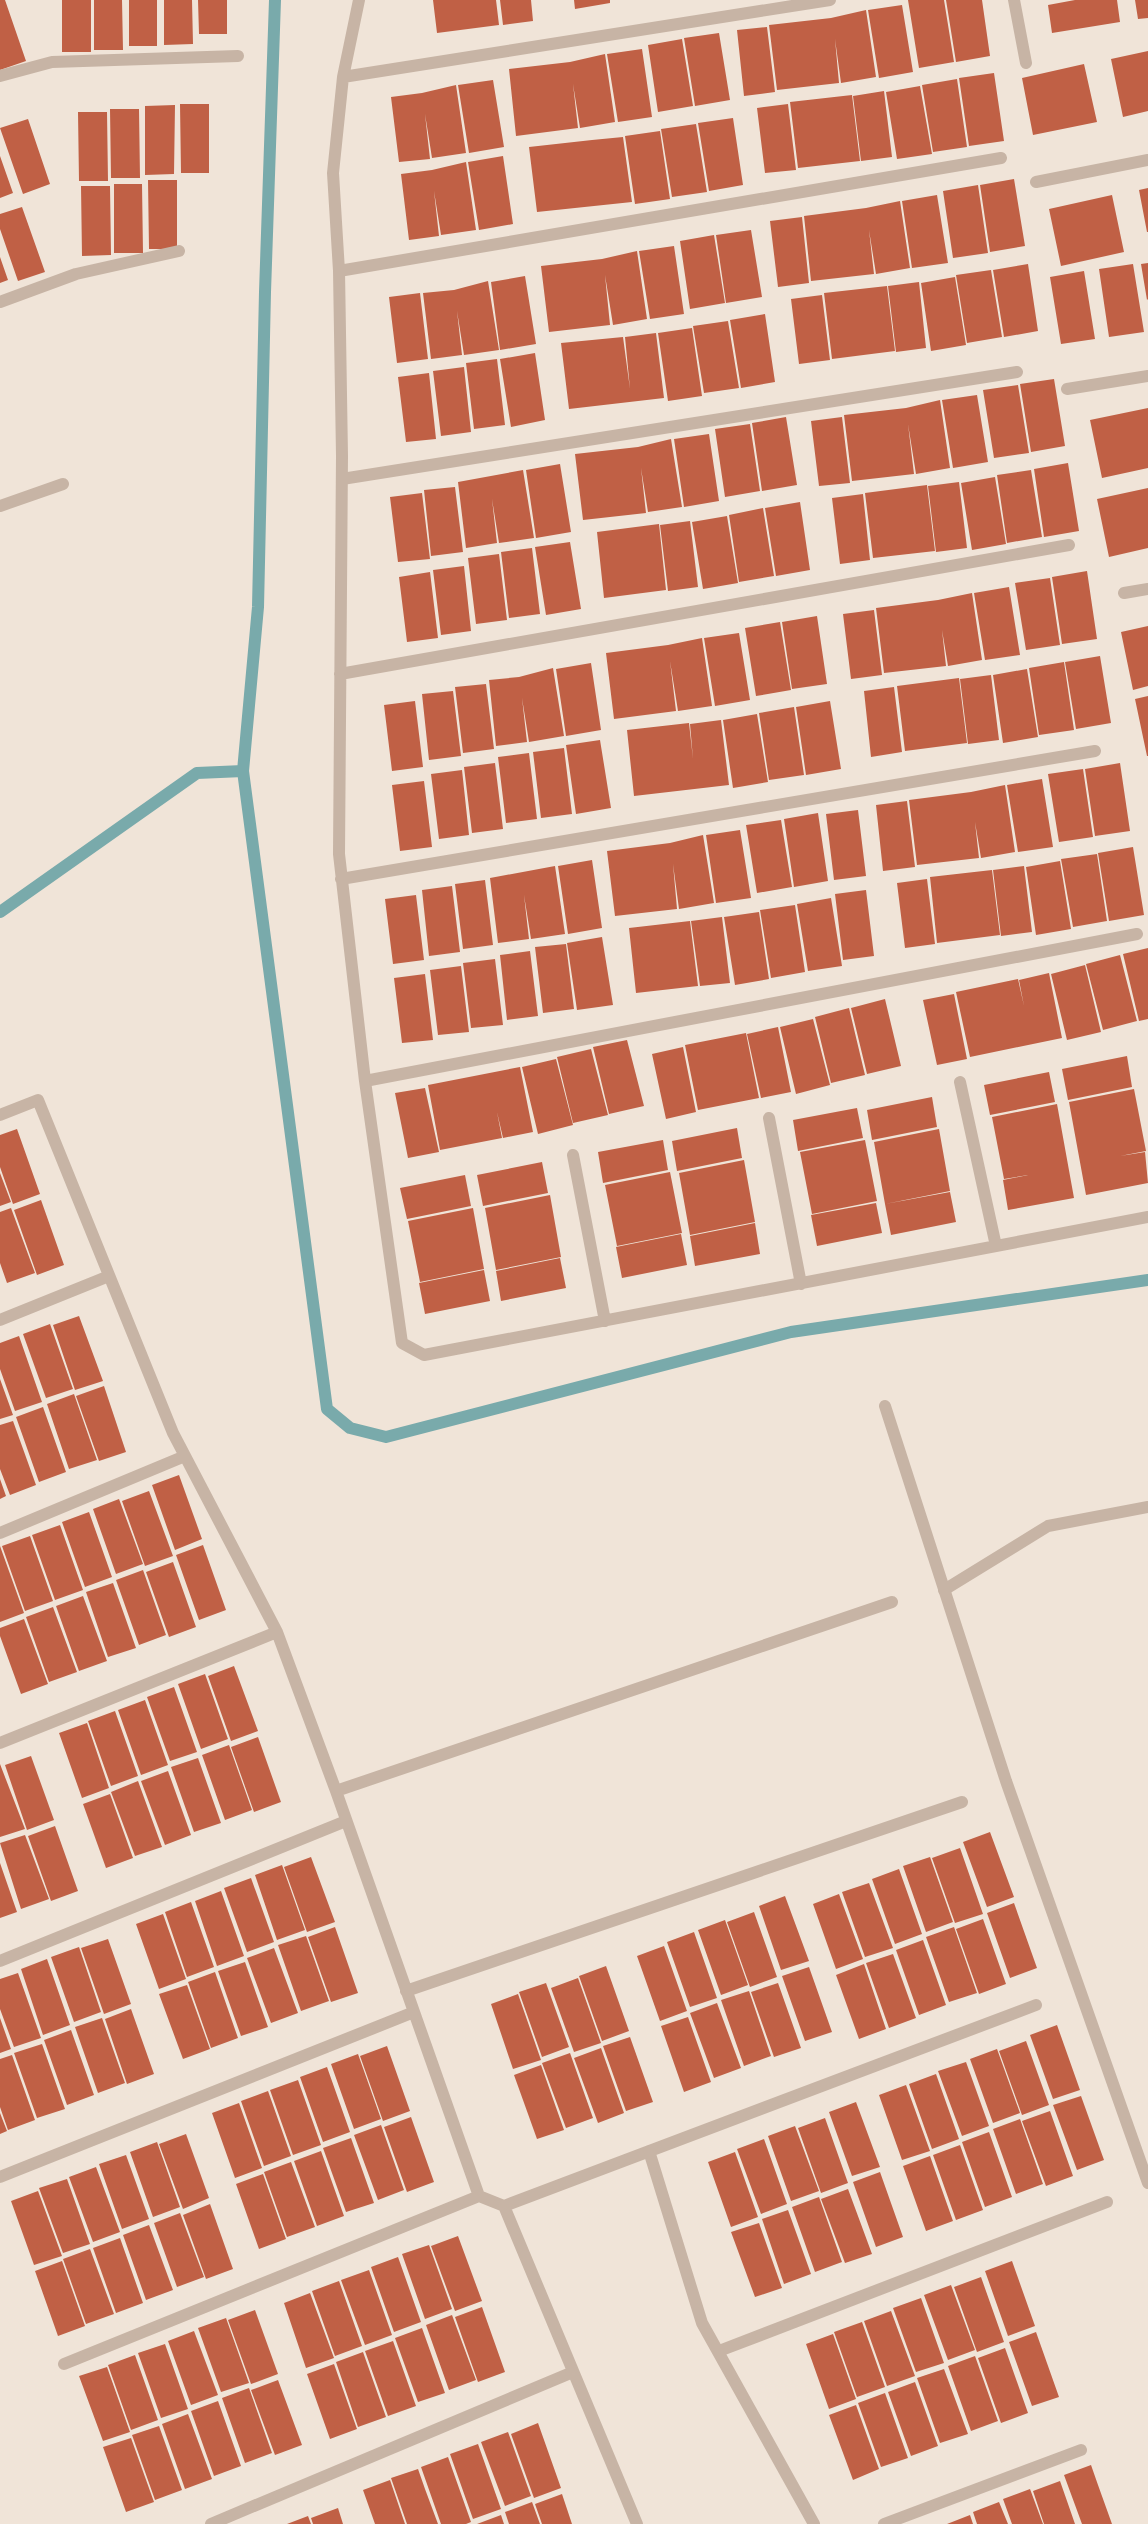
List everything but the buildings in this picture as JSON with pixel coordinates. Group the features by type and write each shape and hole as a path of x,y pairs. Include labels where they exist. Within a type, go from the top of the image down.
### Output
{"street":[{"path":"360,0 343,77 333,173 339,270 342,479 339,854 365,1082 402,1343 424,1355 1148,1217"},
{"path":"343,77 830,0"},
{"path":"1014,0 1026,63"},
{"path":"0,76 52,62 238,56"},
{"path":"339,270 1001,158"},
{"path":"1036,182 1148,160"},
{"path":"0,302 76,274 178,251"},
{"path":"342,479 1017,372"},
{"path":"1067,389 1148,376"},
{"path":"0,506 64,484"},
{"path":"340,674 1069,545"},
{"path":"1124,593 1148,589"},
{"path":"341,879 1095,751"},
{"path":"365,1082 1137,934"},
{"path":"960,1082 996,1246"},
{"path":"0,1115 38,1100 173,1434 277,1632 336,1791 479,2196"},
{"path":"769,1118 801,1284"},
{"path":"573,1154 605,1321"},
{"path":"0,1320 109,1276"},
{"path":"885,1406 1006,1781 1148,2183"},
{"path":"0,1533 185,1456"},
{"path":"944,1590 1048,1526 1148,1507"},
{"path":"336,1791 892,1602"},
{"path":"0,1743 277,1632"},
{"path":"406,1991 962,1802"},
{"path":"0,1961 346,1820"},
{"path":"64,2364 479,2196 504,2206 1036,2005"},
{"path":"0,2177 414,2012"},
{"path":"649,2151 702,2323 814,2524"},
{"path":"719,2352 1107,2202"},
{"path":"504,2206 637,2524"},
{"path":"211,2524 573,2372"},
{"path":"884,2524 1081,2450"}],"waterway":[{"path":"275,0 265,292 258,607 243,771 327,1409 350,1428 386,1437 791,1332 1148,1280"},
{"path":"0,912 197,773 243,771"}]}
